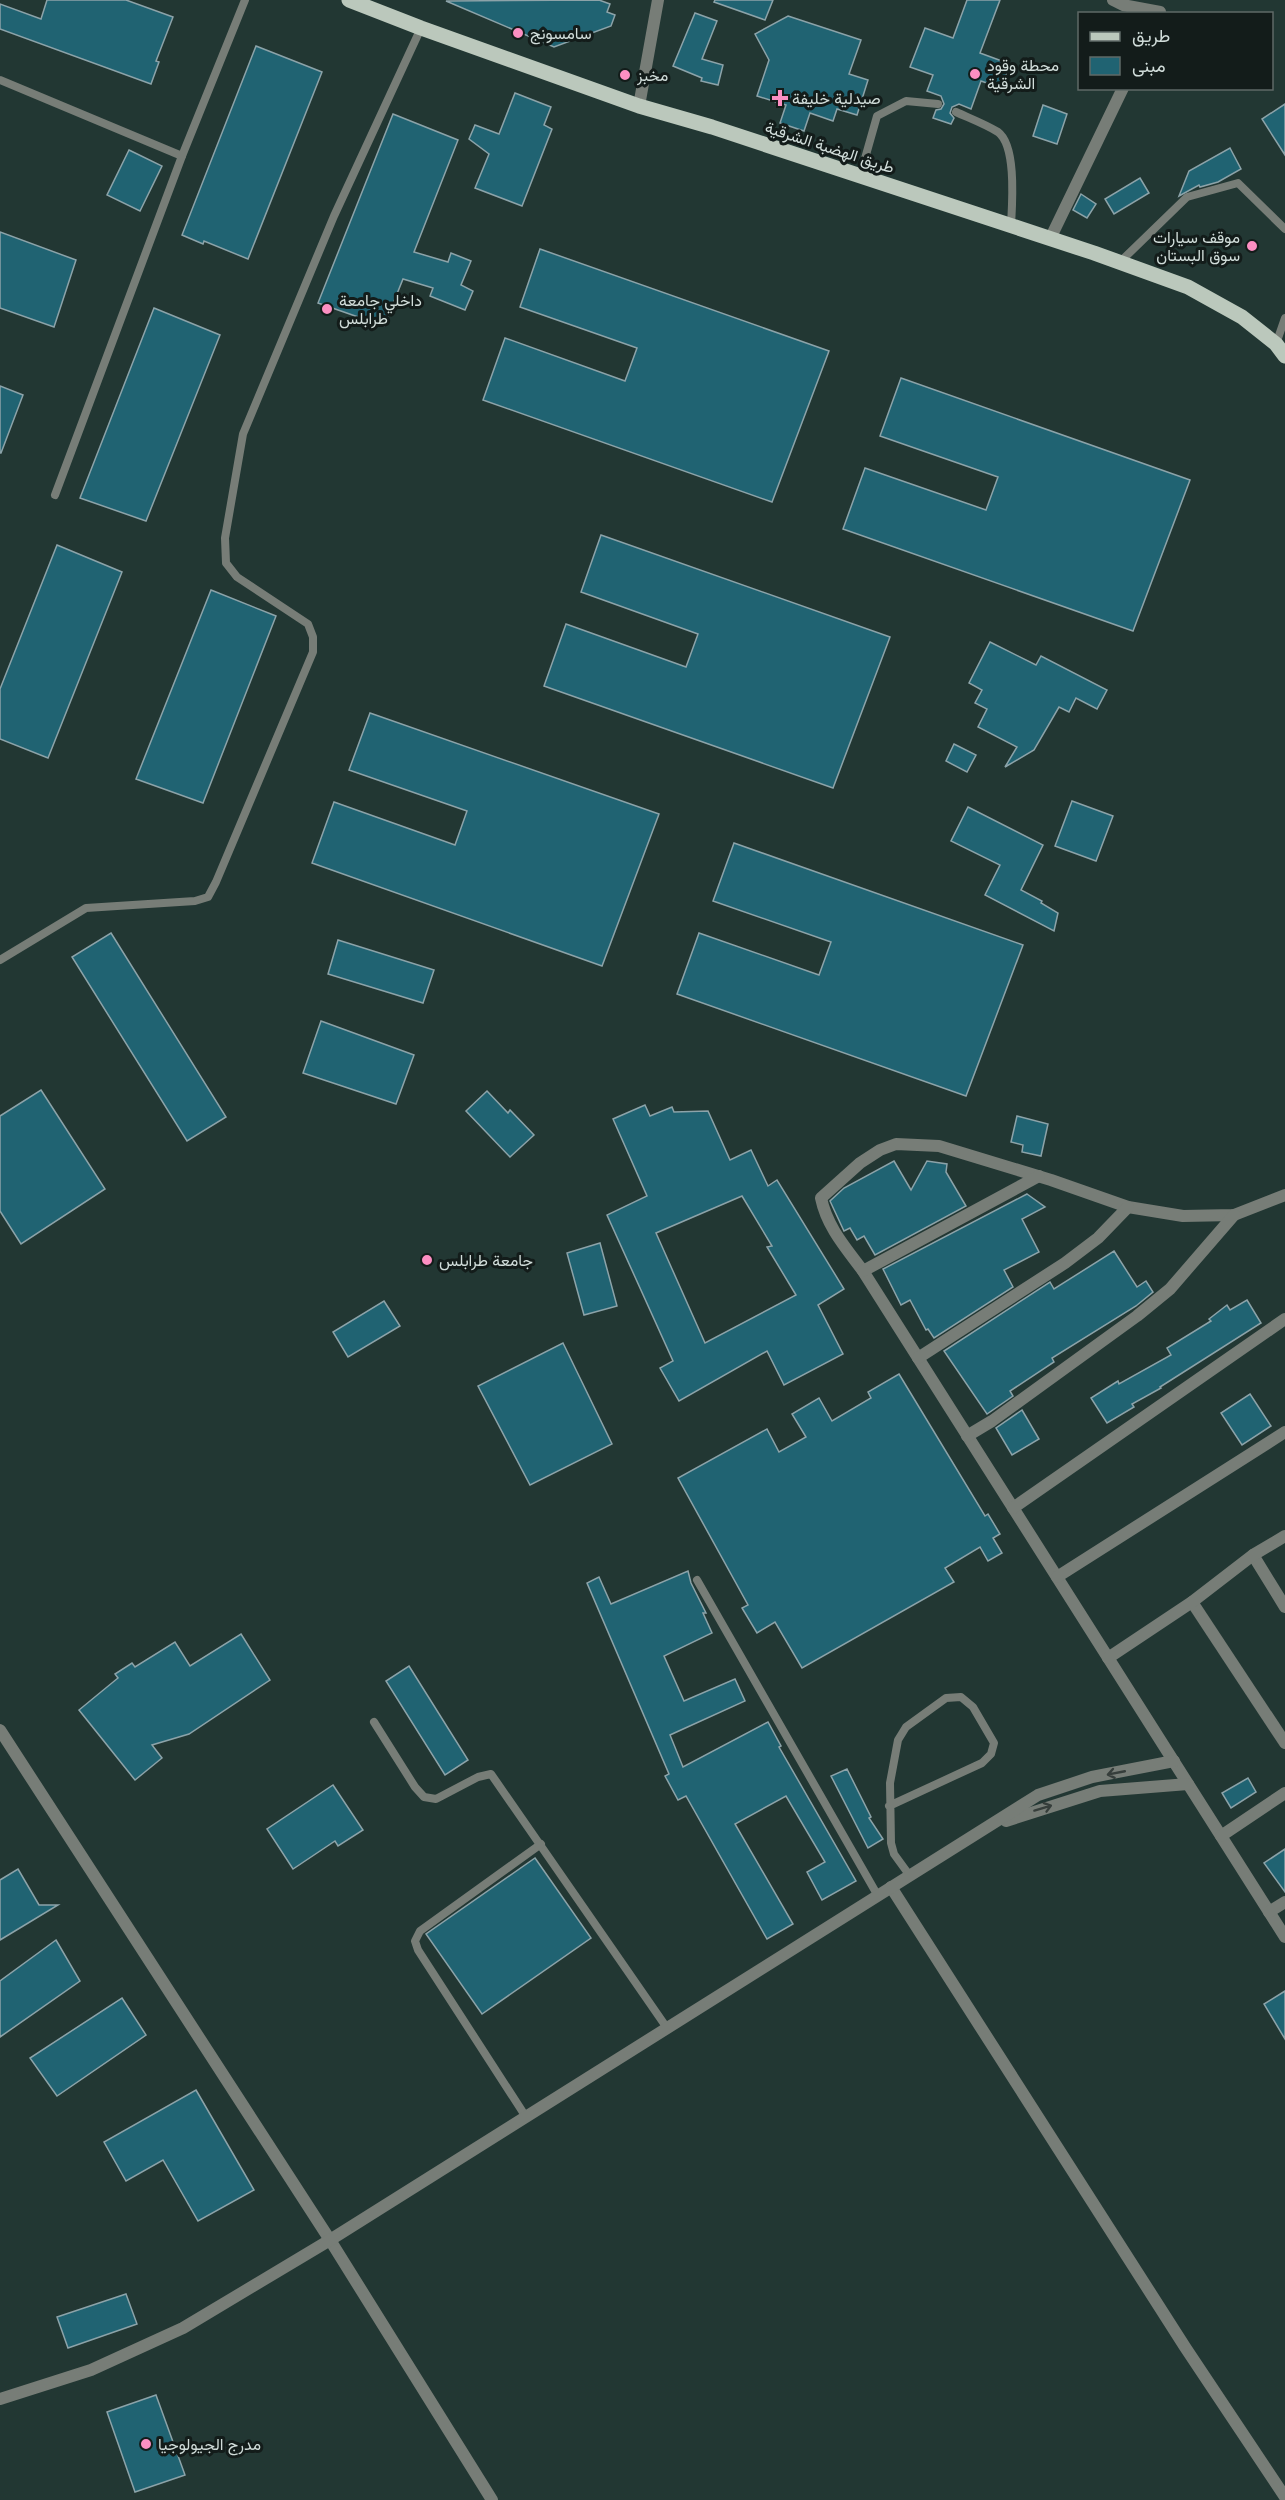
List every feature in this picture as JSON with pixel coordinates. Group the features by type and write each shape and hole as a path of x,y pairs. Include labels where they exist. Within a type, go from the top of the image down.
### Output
{"main road":[{"name":"طريق الهضبة الشرقية","path":"349,0 639,106 712,127 1188,287 1242,316 1280,350"}],"street":[{"path":"639,106 658,0"},
{"path":"1120,6 1154,12"},
{"path":"1050,239 1122,90"},
{"path":"1285,1195 1234,1215 1183,1216 1128,1207 1039,1176 939,1146 896,1144 880,1150 860,1163 821,1198 824,1212 831,1226 863,1271 1285,1937"},
{"path":"863,1271 1039,1176"},
{"path":"918,1358 1065,1263 1098,1238 1128,1207"},
{"path":"968,1436 1137,1316 1170,1289 1234,1215"},
{"path":"1013,1508 1285,1319"},
{"path":"1057,1577 1285,1432"},
{"path":"1108,1658 1192,1602 1253,1555 1285,1536"},
{"path":"1253,1555 1285,1607"},
{"path":"1192,1602 1285,1743"},
{"path":"0,1730 330,2240 492,2500"},
{"path":"0,2399 72,2377 138,2350 183,2328 330,2240 1038,1795 1092,1778 1174,1761"},
{"path":"988,1827 1100,1791 1188,1784"},
{"path":"1221,1836 1285,1793"},
{"path":"891,1887 1185,2347 1285,2497"},
{"path":"1269,1912 1285,1902"}],"lane":[{"path":"55,495 182,156 245,0"},
{"path":"0,960 86,908 195,901 208,897 216,882 308,663 313,644 308,624 237,577 226,563 225,538 243,434 334,216 421,28"},
{"path":"0,80 182,156"},
{"path":"860,176 877,116 906,101 938,104"},
{"path":"956,112 1000,134 1010,155 1013,187 1011,226"},
{"path":"1119,263 1186,197 1238,183 1285,229"},
{"path":"1280,350 1285,318"},
{"path":"697,1580 878,1896"},
{"path":"889,1806 982,1763 991,1754 994,1743 972,1707 962,1697 946,1698 906,1726 898,1740 890,1783 889,1806 891,1844 894,1854 910,1876"},
{"path":"374,1722 415,1787 424,1797 436,1799 478,1777 491,1774 667,2028"},
{"path":"526,2117 418,1950 415,1941 420,1931 541,1844"}],"building":[{"path":"47,0 126,0 173,17 156,61 159,62 151,84 0,29 0,4 41,19"},
{"path":"599,0 610,4 607,12 615,15 611,26 554,47 446,1"},
{"path":"715,0 773,0 765,20 714,2"},
{"path":"967,0 1000,0 980,53 1010,64 1001,88 981,81 971,109 959,104 952,107 950,113 954,118 951,124 933,118 936,110 941,109 944,104 941,96 927,91 933,75 910,67 925,28 953,38"},
{"path":"695,13 717,21 702,59 723,65 718,85 701,81 702,78 673,66"},
{"path":"788,16 861,40 849,74 868,80 857,115 837,109 833,121 810,113 804,131 780,123 786,105 757,96 769,60 755,34"},
{"path":"256,46 322,72 248,259 204,241 203,244 182,235"},
{"path":"515,93 551,107 544,125 552,129 522,206 475,188 489,154 469,139 475,125 499,134"},
{"path":"1285,104 1285,155 1262,119"},
{"path":"1043,105 1067,114 1057,144 1033,136"},
{"path":"393,114 458,140 414,252 448,262 451,253 471,261 461,285 473,291 465,310 430,296 433,288 403,279 384,326 318,303"},
{"path":"1230,148 1241,169 1218,182 1200,187 1199,185 1179,196 1189,171"},
{"path":"129,150 162,166 140,211 107,195"},
{"path":"1140,178 1149,193 1114,214 1105,199"},
{"path":"1081,194 1096,204 1087,218 1073,210"},
{"path":"0,232 76,260 54,327 0,308"},
{"path":"540,249 829,351 772,502 483,400 505,338 625,381 637,348 520,307"},
{"path":"154,308 220,335 146,521 80,498"},
{"path":"901,378 1190,480 1133,631 843,529 865,468 986,510 998,477 880,436"},
{"path":"0,386 23,395 1,453 0,453"},
{"path":"601,535 890,637 833,788 544,686 566,624 686,667 698,634 581,592"},
{"path":"57,545 122,572 48,758 0,739 0,689"},
{"path":"211,590 276,616 203,803 136,779"},
{"path":"990,642 1036,665 1041,656 1107,690 1097,709 1076,698 1069,712 1059,707 1034,750 1005,767 1017,747 978,727 987,709 975,703 982,690 969,683"},
{"path":"370,713 659,814 602,966 312,863 334,802 455,845 467,811 349,770"},
{"path":"954,744 976,755 967,772 946,761"},
{"path":"1072,801 1113,816 1096,861 1055,846"},
{"path":"968,807 1043,845 1021,890 1058,913 1054,931 985,895 1000,865 951,841"},
{"path":"734,843 1023,945 966,1096 677,994 699,933 819,975 831,942 713,901"},
{"path":"111,933 226,1117 187,1141 72,957"},
{"path":"338,940 434,970 423,1003 328,974"},
{"path":"321,1021 414,1055 396,1104 303,1073"},
{"path":"41,1090 105,1189 21,1244 0,1211 0,1116"},
{"path":"487,1091 508,1113 510,1110 534,1135 510,1157 466,1111"},
{"path":"645,1105 650,1116 672,1107 674,1112 708,1111 730,1160 751,1150 768,1186 777,1180 844,1289 818,1305 843,1354 784,1385 767,1351 679,1401 660,1368 673,1361 607,1215 647,1196 613,1119","holes":["742,1196 772,1246 767,1247 796,1295 705,1343 656,1233"]},
{"path":"1017,1116 1048,1124 1041,1156 1022,1152 1023,1145 1011,1142"},
{"path":"894,1161 911,1190 927,1161 947,1164 946,1172 966,1206 875,1255 864,1236 857,1240 850,1228 844,1231 830,1201 844,1188"},
{"path":"1027,1194 1045,1207 1022,1219 1039,1252 1004,1270 1013,1287 934,1338 928,1329 926,1330 910,1300 901,1305 883,1269"},
{"path":"600,1243 617,1306 584,1315 567,1253"},
{"path":"1114,1251 1137,1287 1146,1281 1153,1292 1136,1306 1052,1358 1054,1362 1010,1391 1013,1396 987,1414 944,1351 1050,1282 1054,1289"},
{"path":"1247,1300 1261,1323 1161,1388 1132,1404 1134,1407 1107,1423 1091,1398 1118,1381 1119,1384 1171,1355 1167,1348 1211,1321 1209,1319 1227,1305 1230,1310"},
{"path":"384,1301 400,1326 348,1357 333,1332"},
{"path":"563,1343 612,1444 530,1485 478,1386"},
{"path":"899,1374 985,1516 988,1514 1000,1534 993,1538 1002,1553 988,1561 980,1547 945,1568 954,1582 802,1668 775,1622 757,1633 742,1608 748,1605 678,1478 767,1429 779,1452 806,1437 792,1414 819,1398 832,1421 871,1398 868,1392"},
{"path":"1250,1394 1271,1426 1242,1445 1221,1413"},
{"path":"1022,1410 1039,1439 1012,1455 996,1428"},
{"path":"688,1571 712,1633 664,1656 684,1701 735,1679 745,1701 670,1735 683,1767 768,1722 781,1746 779,1747 856,1881 822,1900 807,1872 825,1862 786,1796 735,1824 793,1924 767,1939 686,1796 678,1800 665,1776 669,1774 587,1583 599,1577 611,1604"},
{"path":"241,1634 270,1680 189,1734 152,1745 162,1758 135,1780 79,1710 118,1678 115,1674 132,1663 135,1667 175,1642 190,1666"},
{"path":"409,1666 468,1760 445,1775 386,1681"},
{"path":"847,1769 871,1817 869,1818 883,1839 868,1848 831,1776"},
{"path":"1248,1778 1256,1792 1231,1808 1222,1793"},
{"path":"333,1785 363,1830 338,1846 335,1841 293,1869 267,1829"},
{"path":"1285,1849 1285,1892 1264,1863"},
{"path":"535,1858 591,1938 482,2014 426,1934"},
{"path":"18,1869 39,1905 58,1905 0,1940 0,1880"},
{"path":"56,1940 80,1981 0,2037 0,1981"},
{"path":"1285,1991 1285,2039 1264,2004"},
{"path":"122,1998 146,2035 57,2096 30,2058"},
{"path":"196,2090 254,2190 198,2221 163,2160 126,2181 104,2142"},
{"path":"126,2294 137,2324 68,2348 57,2317"},
{"name":"مدرج الجيولوجيا","path":"156,2395 185,2475 135,2492 107,2412"}],"place":[{"name":"سامسونج","path":"518,33"},
{"name":"محطة وقود الشرقية","path":"975,74"},
{"name":"مخبز","path":"625,75"},
{"name":"صيدلية خليفة","path":"780,98"},
{"name":"موقف سيارات سوق البستان","path":"1252,246"},
{"name":"داخلي جامعة طرابلس","path":"327,309"},
{"name":"جامعة طرابلس","path":"427,1260"},
{"name":"مدرج الجيولوجيا","path":"146,2444"}]}
